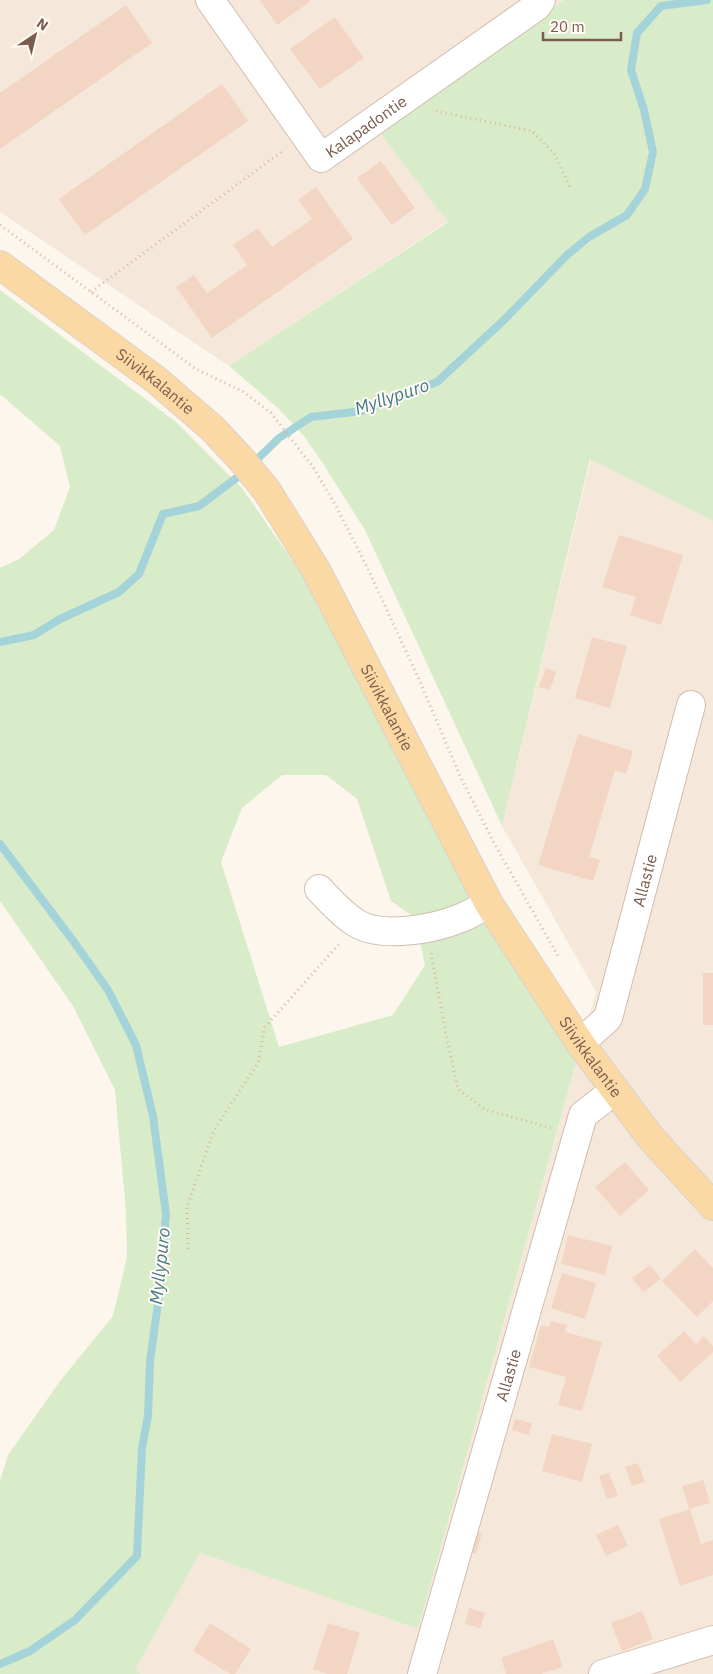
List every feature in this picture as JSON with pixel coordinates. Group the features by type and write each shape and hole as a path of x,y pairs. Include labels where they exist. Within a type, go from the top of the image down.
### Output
{"main road":[{"name":"Siivikkalantie","path":"0,265 155,379 212,428 241,458 267,491 316,570 488,904 580,1043 650,1137 713,1206"}],"street":[{"name":"Kalapadontie","path":"210,0 321,158 537,6 542,0"},
{"name":"Allastie","path":"580,1043 608,1018 691,706"},
{"path":"320,889 332,904 357,924 384,932 426,928 461,918 488,904"},
{"name":"Allastie","path":"422,1674 584,1115 615,1090"},
{"path":"603,1674 713,1640"}],"path":[{"path":"398,103 532,130 554,154 571,189"},
{"path":"91,292 304,135"},
{"path":"0,225 196,369 242,391 271,413 300,448 341,516 418,677 460,776 494,843 562,964"},
{"path":"188,1249 187,1207 214,1130 258,1063 265,1027 357,924"},
{"path":"426,928 458,1090 484,1109 578,1136"}],"shaded area":[{"path":"0,0 564,0 382,134 448,221 229,366 0,212"},
{"path":"591,459 713,521 713,1674 141,1674 135,1670 200,1553 418,1629 596,992 502,826"}],"green space":[{"path":"564,0 713,0 713,521 590,459 502,826 365,530 304,436 278,408 229,366 448,222 381,134"},
{"path":"0,290 176,422 242,488 305,579 454,866 576,1063 418,1629 200,1553 135,1670 141,1674 0,1674 0,1481 8,1455 60,1381 113,1316 127,1257 126,1212 115,1090 73,1006 0,901 0,568 19,559 54,530 70,487 60,446 0,394","holes":["282,775 326,775 357,799 391,901 415,918 425,965 393,1015 279,1047 221,862 242,808"]}],"building":[{"path":"260,0 309,0 310,2 277,25"},
{"path":"126,5 152,43 0,149 0,93"},
{"path":"335,17 364,58 320,89 290,49"},
{"path":"222,84 248,121 85,235 59,199"},
{"path":"381,161 415,208 392,225 357,178"},
{"path":"316,187 353,239 212,338 176,287 194,275 207,293 247,265 233,245 258,228 272,247 312,219 298,200"},
{"path":"619,535 683,555 661,625 630,615 636,597 602,587"},
{"path":"592,637 627,646 610,708 575,698"},
{"path":"546,668 556,672 550,690 539,687"},
{"path":"578,734 633,751 626,774 615,770 589,857 600,860 593,881 538,865"},
{"path":"703,973 713,973 713,1025 703,1025"},
{"path":"625,1162 649,1190 620,1216 595,1187"},
{"path":"568,1235 612,1246 605,1275 561,1264"},
{"path":"695,1249 713,1268 713,1301 697,1317 662,1281"},
{"path":"650,1265 661,1279 643,1292 632,1278"},
{"path":"562,1273 596,1283 585,1319 551,1308"},
{"path":"551,1321 567,1325 565,1332 602,1342 582,1411 558,1405 566,1377 529,1367 541,1325 549,1327"},
{"path":"684,1331 696,1344 704,1336 713,1346 713,1352 680,1382 657,1356"},
{"path":"515,1419 532,1423 529,1435 512,1430"},
{"path":"552,1434 592,1444 582,1482 542,1471"},
{"path":"638,1463 645,1482 632,1486 625,1467"},
{"path":"609,1473 618,1496 607,1499 599,1476"},
{"path":"703,1480 710,1503 689,1509 682,1486"},
{"path":"690,1509 701,1544 713,1540 713,1575 680,1586 659,1519"},
{"path":"618,1525 628,1546 606,1556 596,1535"},
{"path":"471,1531 482,1533 476,1554 465,1551"},
{"path":"469,1608 485,1613 480,1628 465,1624"},
{"path":"642,1611 653,1639 622,1651 611,1623"},
{"path":"210,1623 251,1649 235,1674 230,1674 193,1651"},
{"path":"328,1623 360,1633 347,1674 329,1674 313,1669"},
{"path":"553,1639 563,1667 541,1674 506,1674 501,1658"}],"waterway":[{"name":"Myllypuro","path":"0,642 34,635 60,619 119,592 139,574 163,514 199,506 243,473 279,438 311,417 362,411 437,382 504,320 567,255 589,237 627,215 645,189 653,152 644,110 631,70 637,33 661,6 707,0"},
{"name":"Myllypuro","path":"0,844 108,990 136,1045 153,1116 166,1214 160,1289 150,1361 148,1416 142,1448 137,1556 75,1620 30,1651 0,1664"}]}
